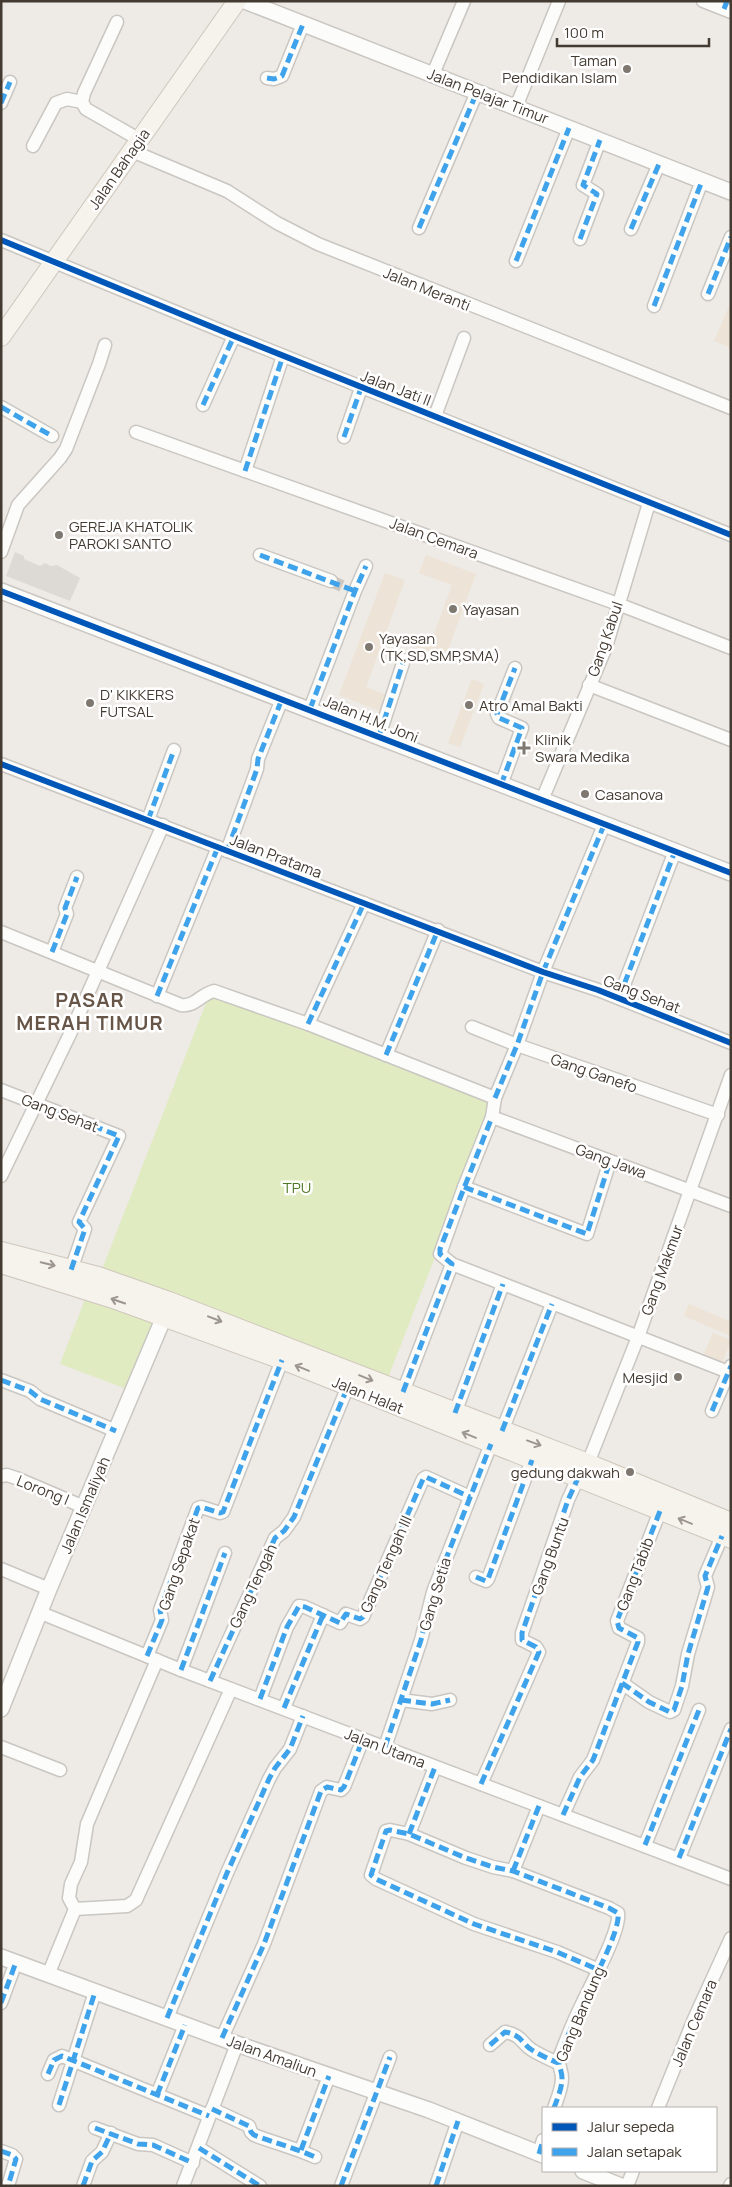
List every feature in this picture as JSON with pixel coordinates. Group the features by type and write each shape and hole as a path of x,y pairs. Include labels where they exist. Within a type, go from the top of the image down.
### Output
{"main road":[{"name":"Jalan Bahagia","path":"1,337 237,1"},
{"name":"Jalan Halat","path":"1,1251 98,1276 282,1360 348,1386 496,1437 588,1464 728,1532"},
{"name":"Jalan Halat","path":"1,1264 167,1309 402,1392 455,1413 532,1460 660,1511 728,1532"}],"street":[{"name":"Jalan Pelajar Timur","path":"245,1 731,192"},
{"path":"433,74 464,1"},
{"path":"516,107 559,1"},
{"path":"703,1 727,8"},
{"path":"33,146 56,103 67,99 82,102 84,93 117,22"},
{"path":"267,78 274,79 282,76 303,24"},
{"path":"1,103 10,82"},
{"path":"419,228 477,92"},
{"name":"Jalan Meranti","path":"82,102 86,109 136,146 227,192 277,223 318,244 731,408"},
{"path":"516,261 569,128"},
{"path":"580,239 597,194 583,185 600,140"},
{"path":"631,229 659,164"},
{"path":"654,306 702,181"},
{"path":"708,294 731,237"},
{"name":"Jalan Jati II","path":"1,240 54,260 361,388 731,535"},
{"path":"203,406 234,336"},
{"path":"435,416 464,338"},
{"path":"1,552 18,506 66,449 105,345"},
{"path":"245,471 283,356"},
{"path":"344,437 361,388"},
{"path":"1,407 52,436"},
{"name":"Jalan Cemara","path":"136,432 618,604 731,648"},
{"name":"Gang Kabul","path":"542,800 606,647 649,503"},
{"path":"260,555 331,582"},
{"path":"310,709 349,589 366,566"},
{"name":"Jalan H.M. Joni","path":"1,590 604,825 731,872"},
{"path":"379,736 404,660"},
{"path":"501,785 522,728 499,718 497,714 515,668"},
{"path":"589,685 731,740"},
{"path":"157,996 257,769 258,759 282,699"},
{"path":"148,820 174,750"},
{"name":"Jalan Pratama","path":"1,764 438,930 543,972"},
{"path":"1,1176 37,1104 163,825"},
{"path":"604,825 543,972 517,1045 495,1098 492,1117 440,1249 440,1254 452,1264 638,1337 730,1370 712,1411"},
{"path":"619,998 675,851"},
{"path":"52,952 67,914 65,908 77,877"},
{"path":"308,1024 364,903"},
{"path":"386,1055 438,930"},
{"path":"1,932 98,970 157,996 186,1005 193,1004 206,992 214,991 308,1024 495,1098"},
{"name":"Gang Sehat","path":"543,972 619,998 731,1042"},
{"name":"Gang Ganefo","path":"472,1027 517,1045 718,1115"},
{"name":"Gang Makmur","path":"588,1464 638,1337 731,1075"},
{"name":"Gang Sehat","path":"1,1090 119,1136 79,1222 85,1229 71,1270"},
{"name":"Gang Jawa","path":"492,1117 731,1206"},
{"path":"464,1187 587,1234 610,1161"},
{"path":"402,1392 452,1264"},
{"path":"455,1413 503,1284"},
{"name":"Gang Setia","path":"385,1747 421,1640 433,1592 470,1497 552,1304"},
{"name":"Jalan Ismaliyah","path":"1,1709 49,1589 167,1309"},
{"name":"Gang Sepakat","path":"152,1659 162,1620 160,1610 198,1508 223,1512 282,1360"},
{"path":"1,1380 30,1391 40,1399 116,1431"},
{"name":"Gang Tengah","path":"210,1681 275,1538 284,1531 294,1517 348,1386"},
{"path":"476,1577 486,1581 488,1579 532,1460"},
{"name":"Lorong I","path":"1,1476 7,1475 16,1478 84,1507"},
{"name":"Gang Tengah III","path":"260,1699 287,1627 298,1608 302,1606 340,1622 346,1614 360,1619 363,1618 423,1479 426,1477 470,1497"},
{"name":"Gang Buntu","path":"481,1784 539,1652 536,1647 522,1640 522,1633 566,1512 568,1500 578,1478"},
{"name":"Gang Tabib","path":"622,1683 638,1638 619,1628 617,1621 660,1511"},
{"path":"563,1815 580,1777 593,1760 622,1683 649,1702 670,1712 674,1710 708,1587 705,1576 728,1532"},
{"path":"181,1670 225,1553"},
{"path":"1,1569 49,1589"},
{"name":"Jalan Utama","path":"41,1613 152,1659 731,1879"},
{"path":"284,1708 323,1615"},
{"path":"48,1975 74,1909 70,1898 70,1884 82,1862 87,1824 152,1659"},
{"path":"74,1909 127,1906 136,1900 231,1689"},
{"path":"401,1700 432,1704 450,1700"},
{"path":"645,1845 699,1710"},
{"path":"167,2018 269,1779 293,1743 303,1716"},
{"path":"679,1858 731,1729"},
{"path":"222,2038 264,1944 321,1791 326,1787 341,1790 344,1787 364,1739"},
{"path":"1,1747 60,1770"},
{"path":"409,1834 435,1767"},
{"path":"539,1806 513,1871 480,1863 409,1834 390,1830 386,1831 372,1875 376,1879 474,1924 557,1952 598,1970"},
{"name":"Gang Bandung","path":"513,1871 609,1908 618,1913 619,1918 558,2063 562,2078 561,2088 554,2107"},
{"name":"Jalan Cemara","path":"658,2107 694,2019 731,1938"},
{"name":"Jalan Amaliun","path":"1,1957 238,2044 542,2150"},
{"path":"1,2003 16,1962"},
{"path":"59,2104 95,1992"},
{"path":"157,2095 185,2025"},
{"path":"490,2045 505,2032 511,2033 523,2040 529,2048 558,2063"},
{"path":"183,2186 238,2044"},
{"path":"48,2074 52,2063 56,2058 62,2056 157,2095 249,2126 254,2134 284,2146 301,2150 315,2157"},
{"path":"341,2186 390,2057"},
{"path":"301,2150 329,2076"},
{"path":"436,2186 458,2121"},
{"path":"95,2128 138,2144 153,2145 193,2163"},
{"path":"83,2186 92,2161 102,2152 111,2133"},
{"path":"199,2148 260,2186"},
{"path":"1,2151 16,2158 8,2186"},
{"path":"585,2172 604,2182 621,2186"},
{"path":"628,2186 633,2172"}],"shaded area":[{"path":"731,302 731,348 714,341"},
{"path":"15,552 24,556 24,559 40,566 45,563 51,566 57,565 80,578 70,601 6,576"},
{"name":"Yayasan","path":"426,555 476,574 445,658 409,644 413,633 432,640 452,585 419,573"},
{"name":"Yayasan (TK,SD,SMP,SMA)","path":"385,573 405,580 366,687 386,695 380,711 339,695"},
{"name":"Atro Amal Bakti","path":"472,679 484,684 460,747 448,743"},
{"path":"689,1304 731,1322 731,1336 684,1316"},
{"path":"713,1333 731,1340 722,1364 703,1356"}],"green space":[{"name":"TPU","path":"217,994 489,1100 492,1111 386,1383 101,1272 208,998"},
{"path":"87,1294 159,1321 132,1391 60,1364"}],"tunnel":[{"path":"331,581 344,587"}],"marked path":[{"path":"724,9 727,1"},
{"path":"267,78 274,79 282,76 303,24"},
{"path":"1,103 10,82"},
{"path":"419,228 477,92"},
{"path":"516,261 569,128"},
{"path":"580,239 597,194 583,185 600,140"},
{"path":"631,229 659,164"},
{"path":"654,306 702,181"},
{"path":"708,294 731,237"},
{"path":"203,405 234,336"},
{"path":"245,471 283,356"},
{"path":"344,437 361,388"},
{"path":"1,407 52,436"},
{"path":"260,555 355,591"},
{"path":"310,709 366,566"},
{"path":"379,736 404,660"},
{"path":"501,785 522,728 499,718 497,714 515,668"},
{"path":"227,851 257,769 258,759 282,699"},
{"path":"148,820 174,750"},
{"path":"495,1098 517,1045 543,972 604,825"},
{"path":"157,996 218,847"},
{"path":"619,998 675,851"},
{"path":"52,952 67,914 65,908 77,877"},
{"path":"308,1024 364,903"},
{"path":"386,1055 438,930"},
{"path":"37,1104 119,1136 79,1222 85,1229 71,1270"},
{"path":"403,1392 452,1264 440,1254 440,1249 492,1117"},
{"path":"464,1187 587,1234 610,1161"},
{"path":"455,1413 503,1284"},
{"path":"502,1431 552,1304"},
{"path":"147,1656 162,1620 160,1610 198,1508 223,1512 282,1360"},
{"path":"712,1411 731,1366"},
{"path":"1,1380 30,1391 40,1399 116,1431"},
{"path":"210,1681 275,1538 284,1531 294,1517 348,1386"},
{"path":"385,1747 421,1640 433,1592 491,1444"},
{"path":"476,1577 486,1581 488,1579 532,1460"},
{"path":"260,1699 287,1627 299,1606 340,1623 346,1614 360,1619 363,1617 423,1479 426,1477 470,1497"},
{"path":"481,1784 539,1652 536,1647 522,1640 522,1633 568,1500 578,1478"},
{"path":"563,1815 580,1777 593,1760 638,1642 638,1638 619,1628 617,1621 660,1511"},
{"path":"622,1683 649,1702 670,1712 674,1710 708,1587 705,1576 722,1536"},
{"path":"181,1670 225,1553"},
{"path":"284,1708 323,1615"},
{"path":"401,1700 432,1704 450,1700"},
{"path":"645,1845 699,1710"},
{"path":"167,2018 227,1873 269,1779 290,1749 303,1716"},
{"path":"679,1858 731,1729"},
{"path":"222,2038 264,1944 321,1791 327,1787 341,1790 344,1787 363,1739"},
{"path":"409,1834 435,1767"},
{"path":"513,1871 539,1806"},
{"path":"390,1830 409,1834 466,1858 513,1871 618,1913 615,1933 599,1970 557,1952 474,1924 376,1879 371,1875 386,1831 390,1830"},
{"path":"1,2003 16,1962"},
{"path":"554,2107 562,2082 560,2056 575,2018 599,1970"},
{"path":"59,2105 95,1992"},
{"path":"157,2095 185,2025"},
{"path":"490,2045 505,2032 511,2033 532,2050 558,2063"},
{"path":"48,2074 54,2060 62,2056 209,2116"},
{"path":"341,2186 390,2057"},
{"path":"301,2150 329,2076"},
{"path":"212,2109 249,2126 254,2135 315,2157"},
{"path":"436,2186 458,2121"},
{"path":"95,2128 138,2144 153,2145 193,2163"},
{"path":"83,2186 92,2161 102,2152 111,2133"},
{"path":"539,2154 542,2144"},
{"path":"199,2148 260,2186"},
{"path":"1,2151 12,2155 16,2159 8,2186"}],"cycle path":[{"path":"1,240 234,336 731,535"},
{"path":"1,591 731,873"},
{"path":"1,764 543,972 598,990 731,1043"}],"place":[{"name":"Taman Pendidikan Islam","path":"627,69"},
{"name":"GEREJA KHATOLIK PAROKI SANTO","path":"59,535"},
{"name":"Yayasan","path":"453,609"},
{"name":"Yayasan (TK,SD,SMP,SMA)","path":"369,647"},
{"name":"D' KIKKERS FUTSAL","path":"90,703"},
{"name":"Atro Amal Bakti","path":"469,705"},
{"name":"Klinik Swara Medika","path":"524,748"},
{"name":"Casanova","path":"585,794"},
{"name":"Mesjid","path":"678,1377"},
{"name":"gedung dakwah","path":"630,1472"}],"district":[{"name":"PASAR MERAH TIMUR","path":"90,1010"}]}
